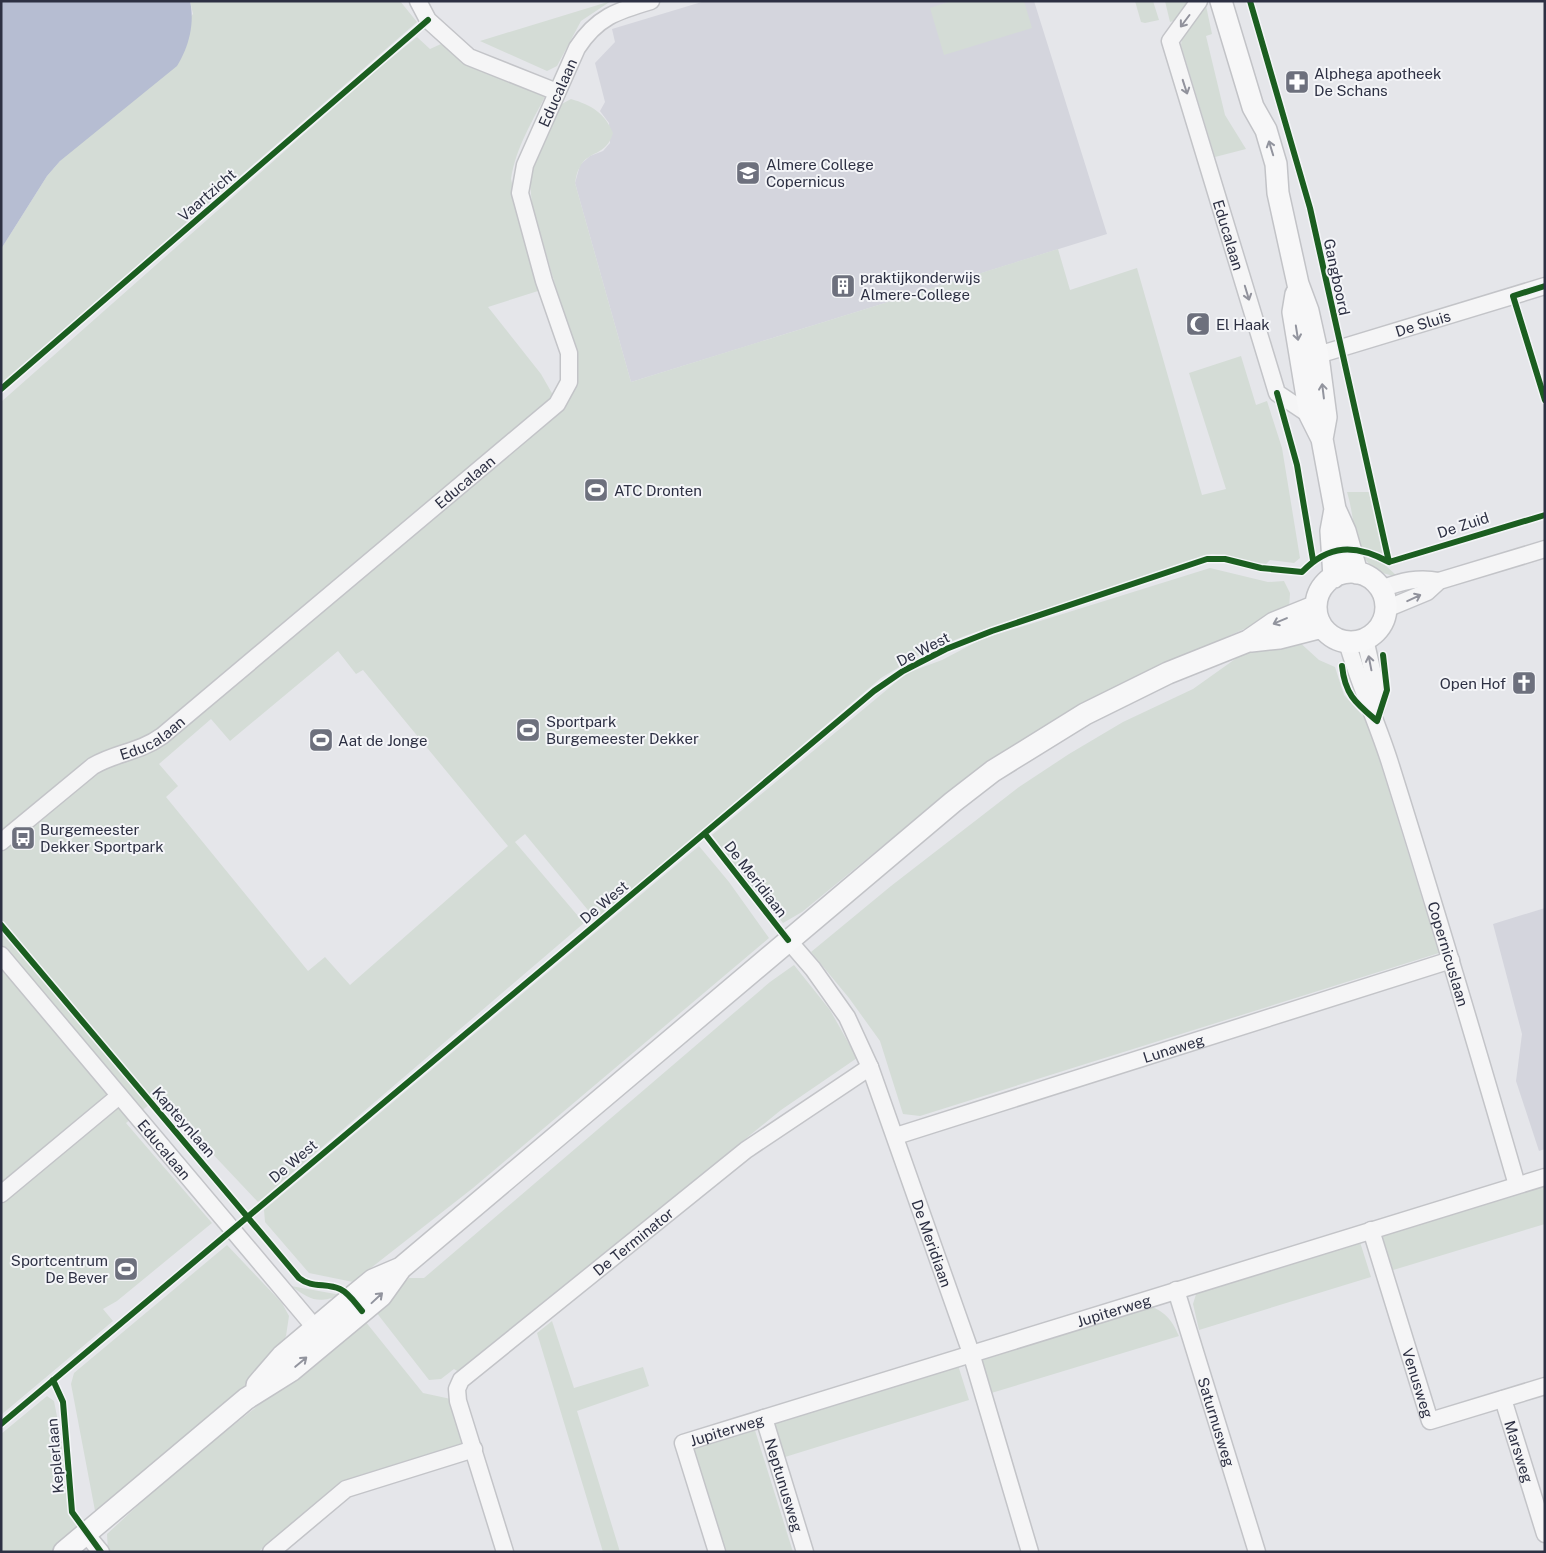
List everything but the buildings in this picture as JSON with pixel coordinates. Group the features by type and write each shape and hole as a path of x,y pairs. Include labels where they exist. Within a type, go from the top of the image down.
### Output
{"main road":[{"path":"1221,2 1253,107 1252,134 1257,152 1262,167 1278,193 1298,284 1294,312 1326,417 1322,439"},
{"path":"1309,358 1310,415 1322,439 1335,509 1345,531 1357,573"},
{"path":"1334,577 1331,531 1335,509"},
{"path":"1345,573 1357,573 1374,581 1381,589 1386,609 1380,627 1356,641 1337,640 1322,627 1316,606 1319,594 1325,584 1334,577 1345,573"},
{"path":"64,1552 246,1399 292,1370 321,1334 381,1296 401,1268 910,836 993,772 1085,714 1168,673 1248,641 1274,623 1316,606"},
{"path":"1248,641 1279,638 1322,627"}],"street":[{"path":"418,1 428,20 469,57 557,92"},
{"name":"Educalaan","path":"1,842 93,766 103,760 142,749 162,736 557,404 568,382 569,354 544,281 520,193 525,165 577,48 588,31 616,12 651,1"},
{"name":"Educalaan","path":"1199,1 1170,41 1277,393 1310,415"},
{"name":"De Sluis","path":"1309,358 1545,286"},
{"path":"1386,609 1427,592 1439,581 1545,549"},
{"path":"1381,589 1422,578 1439,581"},
{"name":"Copernicuslaan","path":"1356,641 1360,682 1377,721 1452,960 1518,1185"},
{"name":"De Meridiaan","path":"788,940 813,969 847,1017 870,1067 896,1136 971,1353 1030,1552"},
{"name":"Educalaan","path":"1,955 321,1334"},
{"name":"Lunaweg","path":"896,1136 1452,960"},
{"name":"De Terminator","path":"474,1449 458,1401 457,1389 461,1380 746,1150 870,1067"},
{"path":"1,1194 119,1096"},
{"name":"Jupiterweg","path":"717,1552 683,1443 1545,1176"},
{"name":"Venusweg","path":"1371,1230 1430,1421 1545,1386"},
{"name":"Saturnusweg","path":"1176,1290 1257,1552"},
{"name":"Marsweg","path":"1503,1398 1545,1534"},
{"name":"Neptunusweg","path":"764,1418 806,1552"},
{"path":"271,1552 346,1489 474,1449 505,1552"},
{"path":"86,1534 101,1552"}],"shaded area":[{"path":"190,1 400,1 417,22 1,384 1,249 47,176 193,14"},
{"path":"611,1 581,21 557,66 547,71 480,41"},
{"path":"705,1 1034,1 1107,234 631,382 575,183 580,165 590,156 603,151 610,143 609,123 600,111 605,102 595,63 615,42 612,29"},
{"path":"951,1 1024,1 1032,28 944,55 930,8"},
{"path":"1135,1 1153,1 1159,20 1141,22"},
{"path":"1165,1 1193,1 1180,19 1170,22"},
{"path":"1205,1 1212,34 1206,36 1225,115 1246,149 1215,157 1181,45 1182,38"},
{"name":"Sportpark Burgemeester Dekker","path":"417,37 430,49 441,44 548,91 521,145 511,179 538,291 488,307 541,374 561,409 568,403 575,382 566,323 532,204 530,184 532,160 558,106 571,99 585,104 601,115 613,133 610,141 602,150 583,162 578,170 575,183 631,382 1058,249 1070,290 1137,268 1202,495 1226,489 1189,373 1241,356 1256,405 1267,401 1282,448 1300,558 1294,563 1270,560 1265,565 1212,554 967,635 921,654 881,678 600,917 592,915 525,834 515,842 584,923 258,1202 159,1097 126,1123 212,1223 117,1301 103,1309 113,1321 1,1415 1,402 380,67","holes":["338,651 356,674 363,670 508,846 350,985 325,957 308,971 166,797 178,786 159,764 211,719 230,741"]},
{"path":"1347,492 1371,492 1385,565 1397,576 1382,572 1371,566 1363,556 1355,533"},
{"path":"1210,568 1268,582 1284,581 1290,593 1289,609 1137,677 1063,719 951,790 802,912 783,923 750,885 712,835 907,673 942,660 982,639"},
{"path":"1296,639 1319,660 1335,667 1344,695 1369,726 1439,953 920,1116 903,1114 880,1041 849,998 811,952 891,886 1019,787 1069,754 1123,722 1193,689 1245,652"},
{"path":"699,846 729,882 769,938 473,1188 353,1282 309,1273 265,1222 264,1210"},
{"path":"1545,908 1545,1149 1539,1151 1516,1081 1522,1034 1493,924"},
{"path":"794,965 830,1010 857,1058 781,1110 459,1372 454,1369 441,1379 429,1380 376,1312 409,1278 424,1278 770,982"},
{"path":"1545,1186 1545,1224 1390,1271 1380,1236"},
{"path":"1360,1242 1371,1277 1199,1330 1193,1304 1197,1291"},
{"path":"227,1245 282,1303 289,1316 286,1336 272,1360 222,1409 96,1516 71,1384 74,1373"},
{"path":"291,1286 341,1295 320,1300 314,1299"},
{"path":"1148,1305 1167,1316 1179,1336 988,1394 977,1357"},
{"path":"365,1321 423,1393 451,1399 463,1444 339,1483 258,1552 108,1552 107,1534 174,1472"},
{"path":"552,1321 574,1388 643,1367 649,1386 577,1411 620,1552 603,1552 537,1333"},
{"path":"957,1362 969,1400 785,1457 773,1418"},
{"path":"47,1396 54,1401 79,1530 53,1552 1,1552 1,1434"},
{"path":"753,1424 793,1552 725,1552 692,1442"}],"water":[{"path":"1,1 190,1 192,18 188,43 177,66 60,161 47,176 1,249"}],"cycle path":[{"name":"Gangboord","path":"1250,1 1310,208 1389,562"},
{"name":"Vaartzicht","path":"1,389 428,20"},
{"path":"1545,286 1513,296 1545,400"},
{"path":"1277,393 1297,465 1313,560"},
{"name":"De Zuid","path":"1389,562 1545,515"},
{"name":"De West","path":"1,1424 874,691 903,671 946,649 992,631 1207,559 1225,559 1261,568 1302,572 1322,556 1343,550 1365,552 1389,562"},
{"path":"1342,666 1346,684 1353,698 1377,721 1387,690 1383,655"},
{"path":"705,834 788,940"},
{"name":"Kapteynlaan","path":"1,925 299,1278 309,1283 340,1289 362,1311"},
{"name":"Keplerlaan","path":"53,1380 63,1402 72,1512 101,1552"}],"place":[{"name":"Alphega apotheek De Schans","path":"1297,82"},
{"name":"Almere College Copernicus","path":"748,173"},
{"name":"praktijkonderwijs Almere-College","path":"843,286"},
{"name":"El Haak","path":"1198,324"},
{"name":"ATC Dronten","path":"596,490"},
{"name":"Open Hof","path":"1524,683"},
{"name":"Sportpark Burgemeester Dekker","path":"528,730"},
{"name":"Aat de Jonge","path":"321,740"},
{"name":"Burgemeester Dekker Sportpark","path":"23,838"},
{"name":"Sportcentrum De Bever","path":"126,1269"}]}
